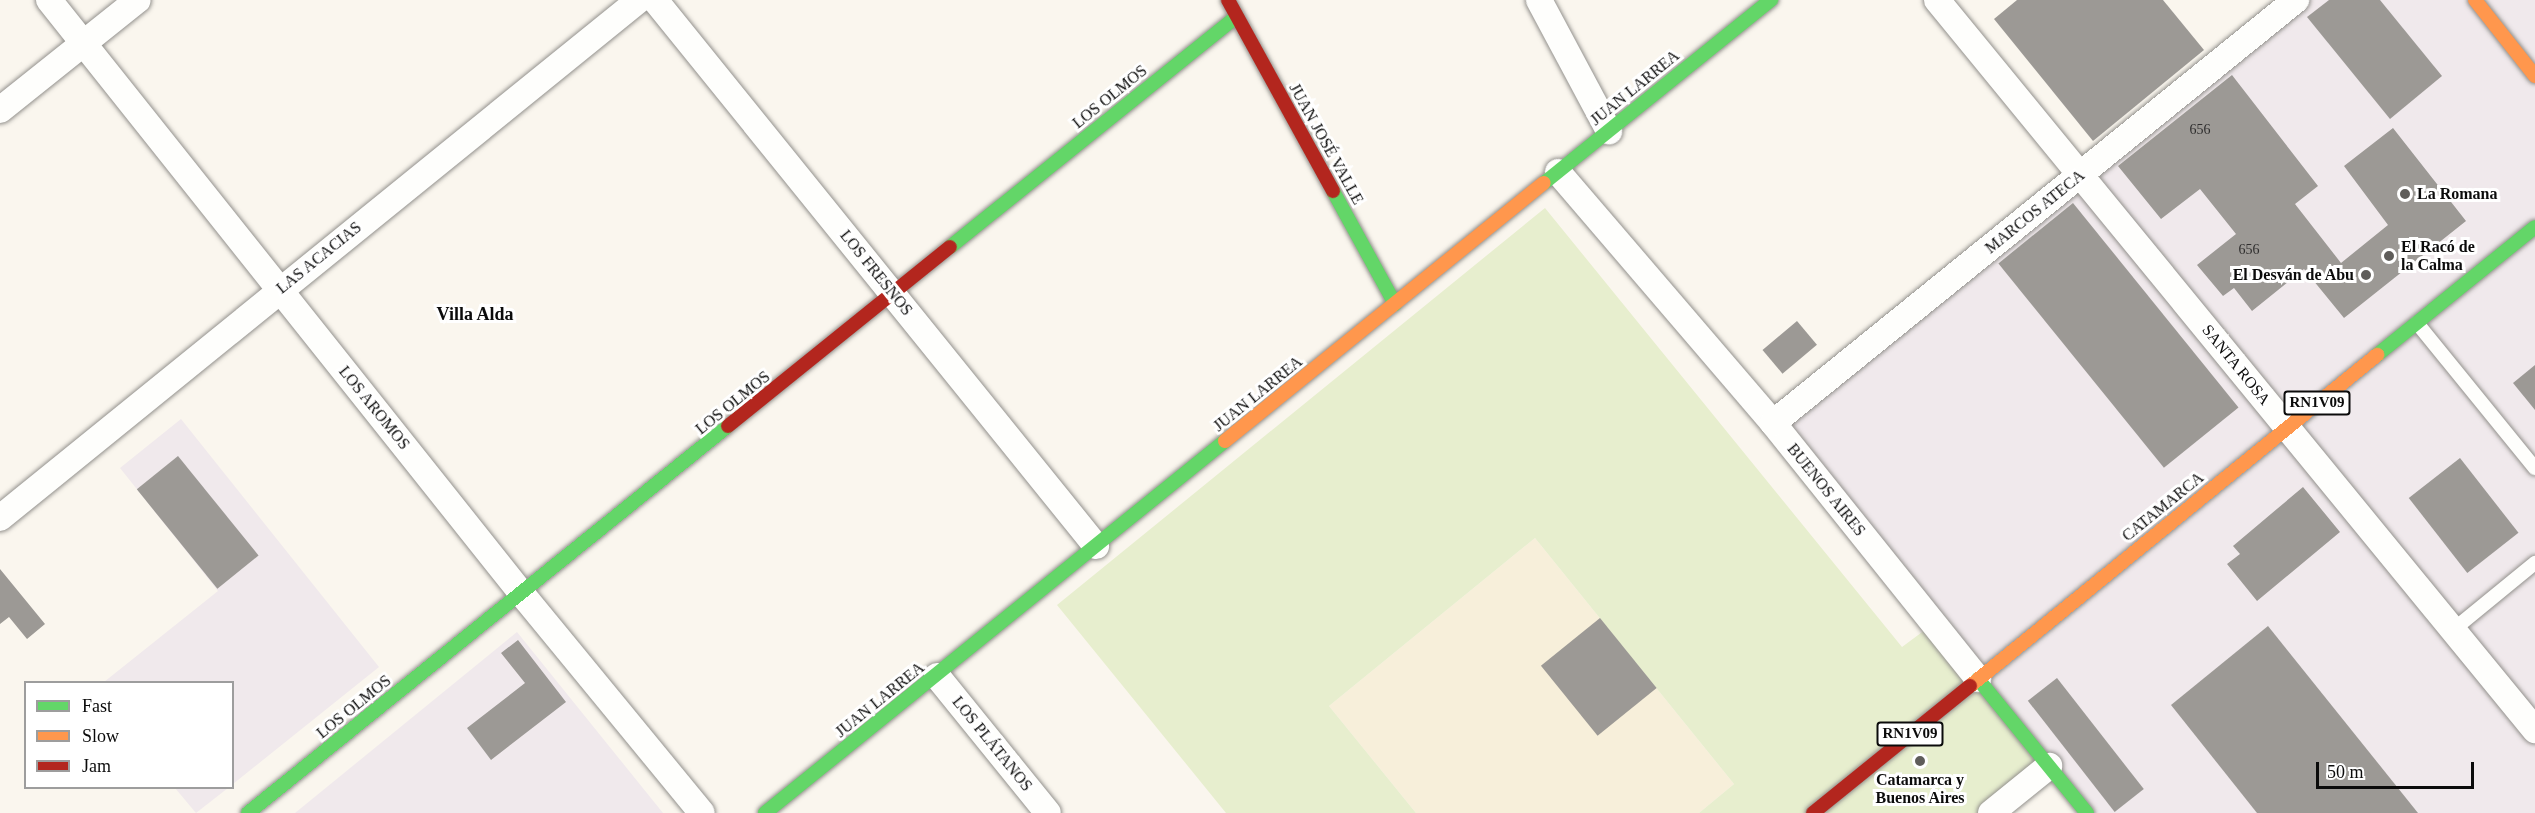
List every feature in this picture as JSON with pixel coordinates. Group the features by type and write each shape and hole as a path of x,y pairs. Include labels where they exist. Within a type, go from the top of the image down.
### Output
{"street":[{"name":"LOS AROMOS","path":"49,0 522,594 702,813"},
{"path":"0,110 138,0"},
{"name":"LAS ACACIAS","path":"0,518 639,0"},
{"name":"LOS FRESNOS","path":"655,0 1096,546"},
{"name":"JUAN JOSÉ VALLE","path":"1228,0 1395,304"},
{"path":"1539,0 1609,131"},
{"name":"JUAN LARREA","path":"765,813 1771,0"},
{"name":"SANTA ROSA","path":"1937,0 2535,730"},
{"name":"MARCOS ATECA","path":"1773,423 2296,0"},
{"path":"2475,0 2535,76"},
{"name":"LOS OLMOS","path":"248,813 1237,16"},
{"name":"BUENOS AIRES","path":"1558,172 1773,423 2087,813"},
{"name":"CATAMARCA","path":"1813,813 2535,227"},
{"name":"LOS PLÁTANOS","path":"937,676 1048,813"},
{"path":"1991,813 2049,766"}],"lane":[{"path":"2416,323 2535,468"},
{"path":"2453,630 2535,563"}],"shaded area":[{"path":"2296,0 2535,0 2535,813 2087,813 1773,423"},
{"path":"181,419 379,667 234,783 234,681 105,681 218,591 120,468"},
{"path":"1535,538 1734,784 1699,813 1416,813 1329,706"},
{"path":"517,632 663,813 295,813"},
{"path":"176,789 227,789 196,813"}],"green space":[{"path":"1545,208 1902,647 1933,624 2049,766 1991,813 1699,813 1734,784 1535,538 1329,706 1416,813 1226,813 1057,605"}],"building":[{"path":"2017,0 2163,0 2204,50 2093,141 1994,19"},
{"path":"2329,0 2380,0 2442,76 2390,119 2307,17"},
{"path":"2232,75 2318,186 2295,204 2341,263 2388,225 2344,166 2393,128 2466,221 2344,318 2304,269 2252,311 2234,288 2223,296 2197,265 2236,234 2200,189 2161,219 2118,166"},
{"path":"2073,203 2239,407 2164,468 1998,263"},
{"path":"1797,321 1817,345 1782,374 1763,350"},
{"path":"2535,365 2535,410 2513,383"},
{"path":"178,456 259,555 217,589 137,489"},
{"path":"2460,458 2518,533 2467,573 2409,498"},
{"path":"2303,487 2340,532 2257,601 2227,564 2240,554 2233,546"},
{"path":"0,569 45,624 27,639 9,617 0,624"},
{"path":"1600,618 1657,688 1598,736 1541,666"},
{"path":"2268,626 2418,813 2257,813 2171,705"},
{"path":"518,640 566,702 491,760 467,728 525,683 501,653"},
{"path":"2057,678 2144,789 2115,812 2028,701"}],"traffic: fast":[{"path":"1544,183 1771,0"},
{"path":"950,247 1237,16"},
{"path":"1333,191 1395,304"},
{"path":"2377,355 2535,227"},
{"path":"248,813 728,426"},
{"path":"765,813 1225,441"},
{"path":"1978,679 2087,813"}],"traffic: slow":[{"path":"2475,0 2535,76"},
{"path":"1225,441 1544,183"},
{"path":"1970,686 2377,355"}],"traffic: jam":[{"path":"1228,0 1333,191"},
{"path":"728,426 950,247"},
{"path":"1813,813 1970,686"}],"place":[{"name":"La Romana","path":"2405,194"},
{"name":"El Racó de la Calma","path":"2389,256"},
{"name":"El Desván de Abu","path":"2366,275"},
{"name":"Catamarca y Buenos Aires","path":"1920,761"}],"district":[{"name":"Villa Alda","path":"475,314"}]}
